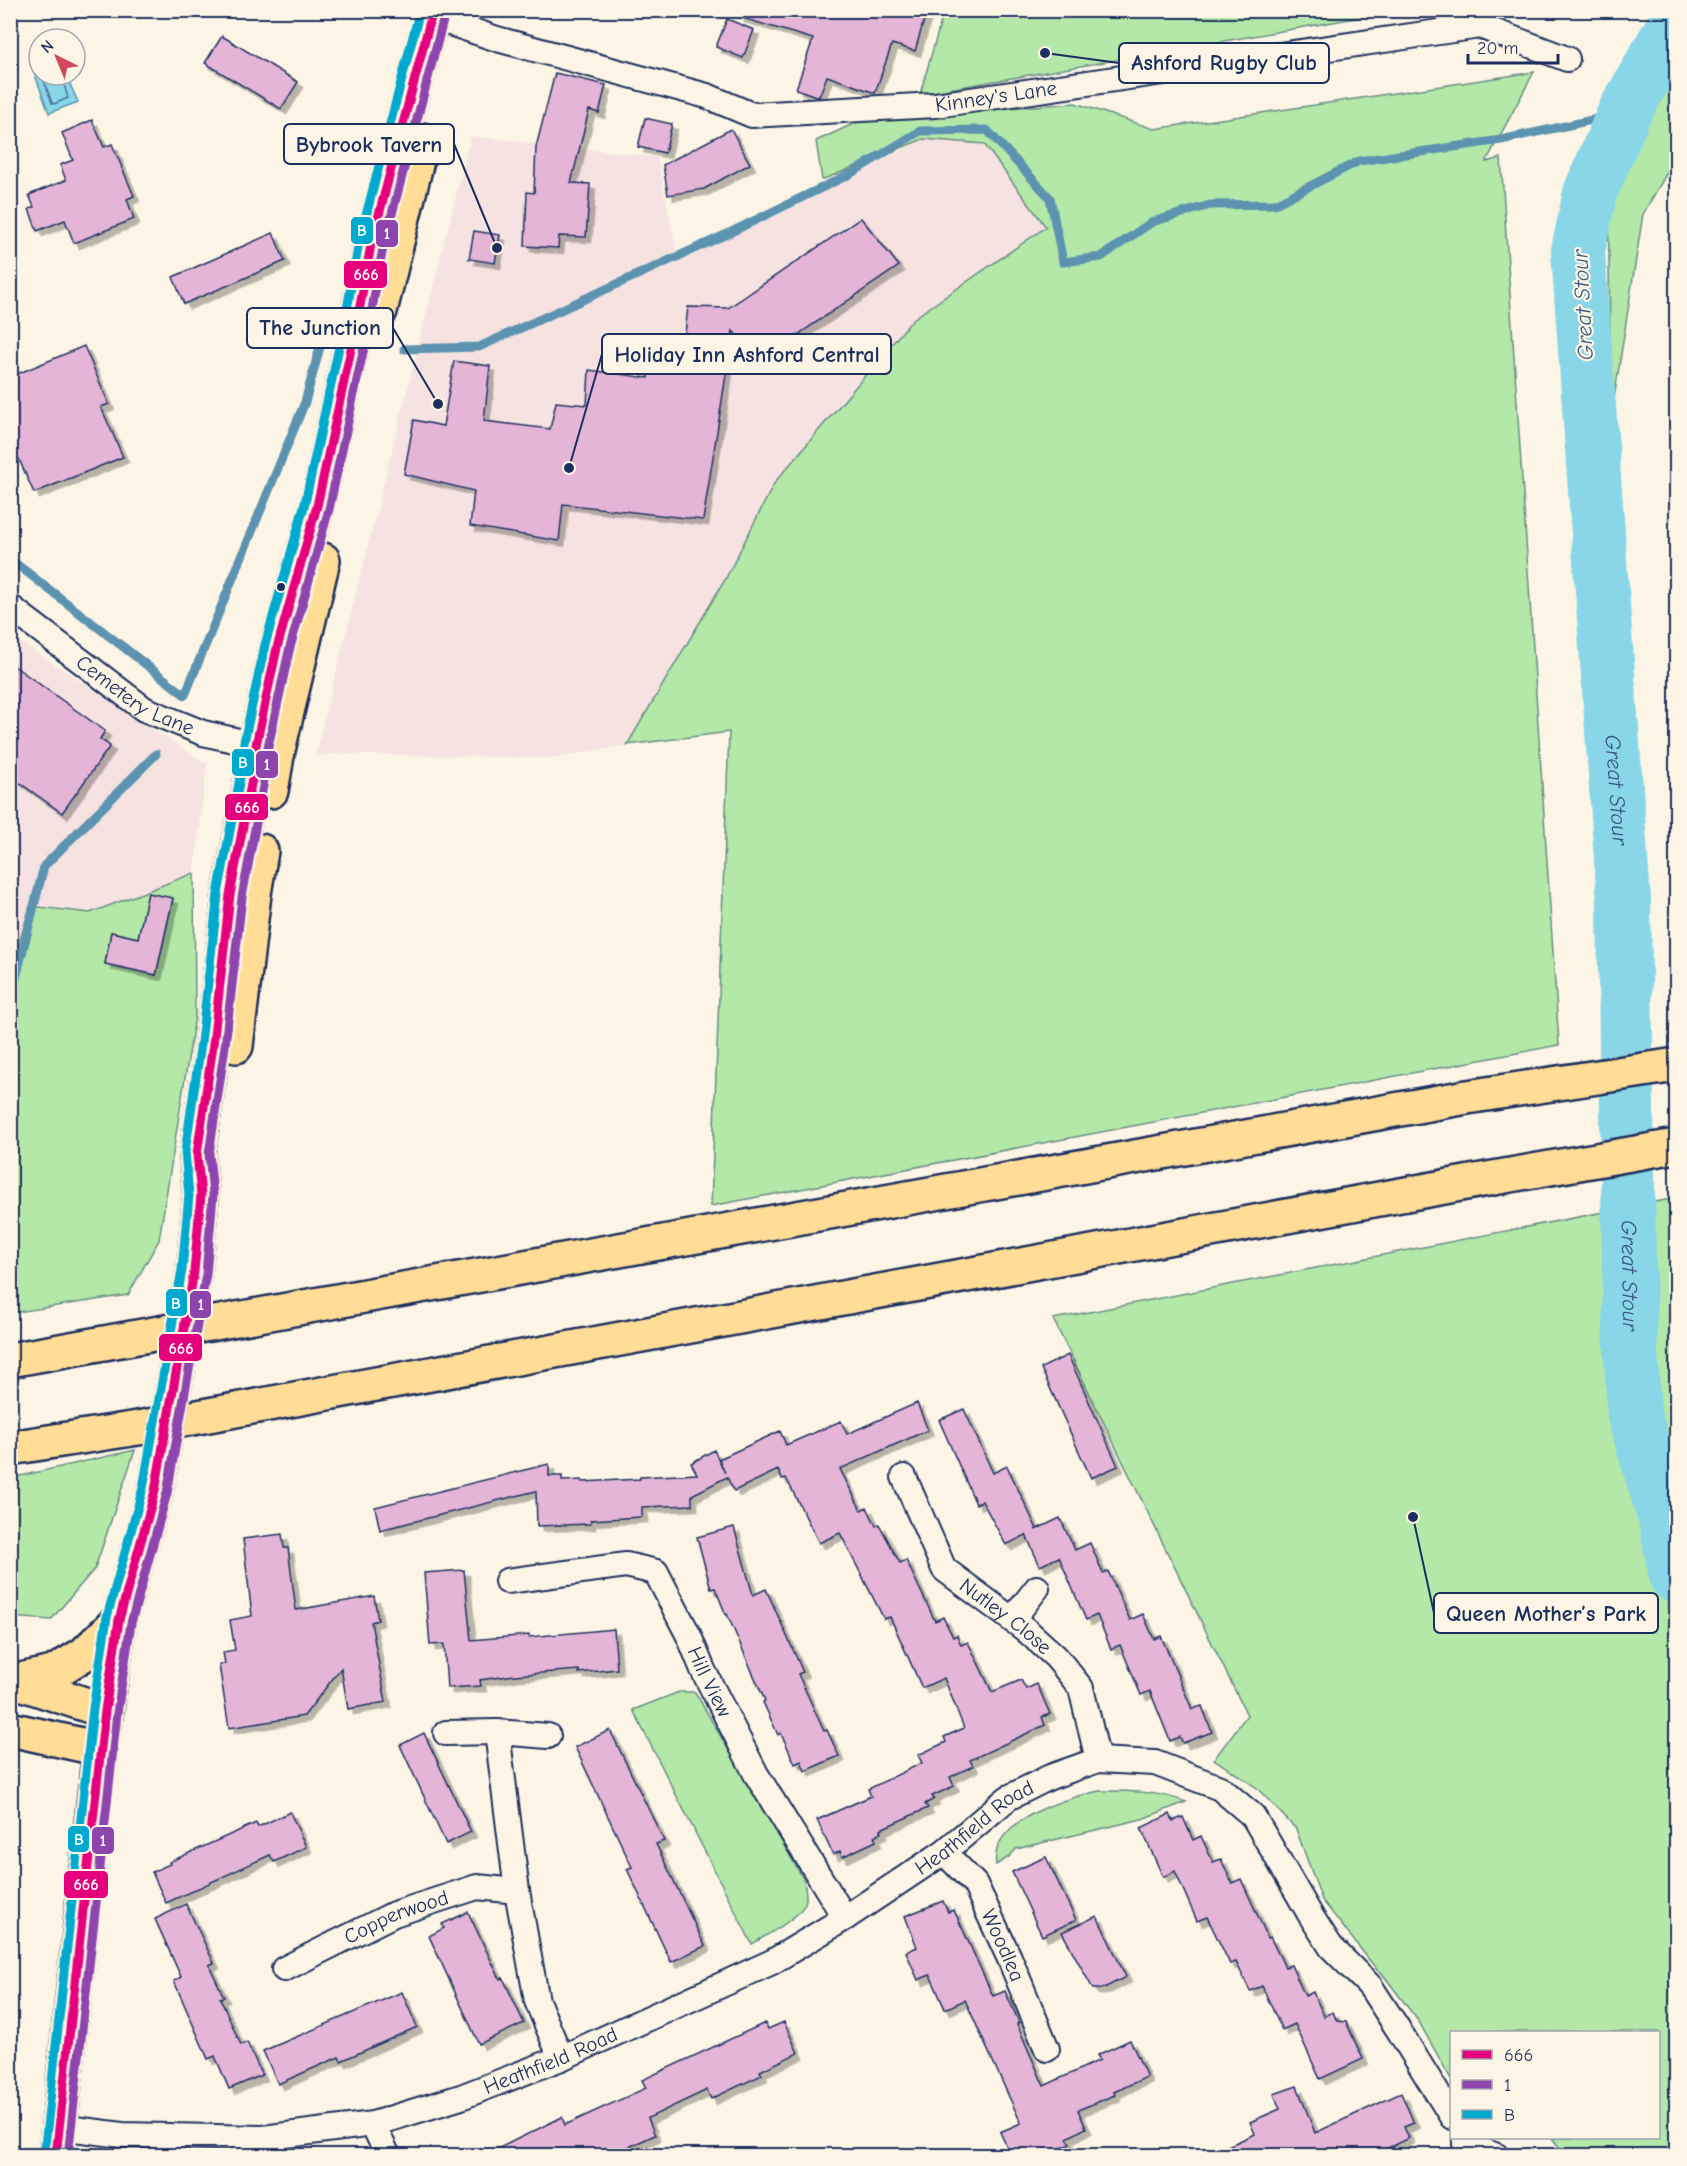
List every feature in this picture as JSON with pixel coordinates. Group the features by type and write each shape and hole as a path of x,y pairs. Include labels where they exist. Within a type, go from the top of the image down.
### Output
{"main road":[{"path":"57,2141 100,1749 119,1620 155,1491 194,1272 201,1195 197,1154 213,1046 230,895 255,763 267,747 277,648 317,506 358,317 371,245 443,15"},
{"path":"10,1360 1467,1097 1677,1065"},
{"path":"10,1448 138,1428 1677,1146"},
{"path":"13,1680 53,1673 84,1654 119,1620"},
{"path":"13,1680 105,1711"},
{"path":"10,1729 100,1749"}],"street":[{"name":"Kinney's Lane","path":"443,15 497,39 707,96 752,115 936,105 1480,26 1567,60"},
{"name":"Cemetery Lane","path":"10,607 144,709 203,733 267,747"},
{"name":"Nutley Close","path":"904,1477 944,1569 1012,1620 1056,1657 1081,1688 1098,1760"},
{"name":"Hill View","path":"507,1581 626,1565 656,1572 756,1774 845,1918"},
{"path":"1012,1620 1037,1588"},
{"path":"446,1733 496,1732 548,1736"},
{"path":"496,1732 517,1891 537,2001 561,2058"},
{"name":"Heathfield Road","path":"57,2141 122,2135 263,2138 373,2124 461,2097 561,2058 772,1962 845,1918 944,1852 1008,1798 1050,1777 1098,1760 1155,1763 1220,1788 1253,1816 1331,1947 1370,1986 1450,2114"},
{"name":"Woodlea","path":"944,1852 975,1884 1009,1957 1047,2049"},
{"name":"Copperwood","path":"284,1969 394,1914 477,1887 517,1891"},
{"path":"373,2124 388,2156"},
{"path":"1459,2146 1497,2156"}],"shaded area":[{"path":"471,136 657,157 676,248 682,261 923,139 984,144 1046,227 913,319 775,482 726,578 627,745 555,758 333,754 315,757"},
{"path":"11,636 207,764 194,873 90,913 30,906 11,974"}],"green space":[{"path":"944,10 1396,11 920,94"},
{"path":"1676,49 1676,157 1643,214 1611,418 1608,186 1638,120"},
{"path":"1534,72 1486,162 1501,158 1559,1045 711,1206 729,732 627,745 726,578 775,482 913,319 1046,227 984,144 923,139 822,180 816,141 864,119 1075,103 1154,129"},
{"path":"194,873 195,1016 159,1240 128,1295 11,1313 10,974 30,906 90,913","holes":["148,893 173,898 156,975 105,964 111,932 138,938"]},
{"path":"1676,1198 1676,2155 1565,2155 1553,2139 1660,2139 1660,2031 1450,2031 1450,2077 1419,2022 1322,1900 1296,1829 1257,1788 1214,1759 1247,1715 1053,1319"},
{"path":"135,1450 95,1568 51,1620 11,1617 11,1478"},
{"path":"679,1692 695,1692 804,1880 806,1899 799,1912 752,1944 633,1710"},
{"path":"1099,1791 1154,1794 1186,1802 1142,1819 1016,1849 1009,1857 996,1865 997,1849 1004,1835 1017,1824 1050,1806"}],"water":[{"path":"39,87 71,87 78,102 49,113"}],"building":[{"path":"739,10 927,10 915,51 892,44 875,93 827,76 819,97 796,89 813,39 739,17"},
{"path":"727,19 754,30 743,58 716,47"},
{"path":"222,36 298,82 281,109 205,63"},
{"path":"555,73 606,85 599,113 589,110 571,183 590,184 586,237 559,236 558,248 525,246 527,192 534,193 536,147"},
{"path":"645,118 672,124 665,153 638,147"},
{"path":"92,120 104,147 112,144 134,196 127,199 134,219 74,243 65,220 37,231 29,209 34,207 29,195 66,180 60,165 73,160 62,133"},
{"path":"731,129 750,164 704,189 668,195 663,165"},
{"path":"861,218 899,266 759,361 733,331 703,520 563,504 559,541 470,526 474,491 404,474 414,420 443,426 454,361 490,366 484,421 550,429 556,402 587,405 589,370 648,378 651,348 683,351 688,307 728,308"},
{"path":"474,231 500,235 495,263 469,259"},
{"path":"273,233 285,261 184,304 173,277"},
{"path":"84,346 109,404 101,407 123,457 34,493 10,439 10,377"},
{"path":"10,663 105,731 100,739 110,746 62,813 10,776"},
{"path":"148,893 173,898 156,975 105,964 111,932 138,938"},
{"path":"1068,1355 1118,1466 1091,1478 1041,1368"},
{"path":"917,1403 928,1430 840,1469 861,1510 867,1507 876,1526 879,1524 900,1563 906,1560 935,1621 943,1617 953,1637 957,1635 961,1645 968,1642 992,1692 1021,1680 1026,1689 1037,1684 1050,1714 1042,1717 1045,1725 970,1760 973,1766 950,1777 954,1786 932,1796 934,1799 925,1804 928,1808 881,1829 882,1832 874,1836 876,1841 842,1857 840,1851 833,1855 817,1820 871,1796 868,1789 922,1763 918,1755 946,1742 944,1737 964,1728 944,1678 922,1688 890,1617 884,1619 840,1533 819,1543 786,1478 782,1479 778,1470 734,1491 727,1477 692,1495 692,1505 642,1507 642,1517 591,1520 590,1524 537,1526 536,1491 380,1530 375,1507 549,1464 549,1476 562,1476 562,1481 640,1479 640,1477 697,1474 691,1463 714,1450 725,1473 719,1459 780,1431 786,1445 841,1421 847,1434"},
{"path":"964,1409 993,1473 1007,1466 1037,1529 1035,1530 1060,1518 1075,1550 1090,1543 1103,1573 1108,1571 1130,1620 1143,1614 1154,1639 1161,1636 1192,1709 1202,1706 1212,1732 1183,1743 1180,1737 1170,1741 1150,1691 1141,1695 1120,1645 1111,1649 1097,1615 1086,1620 1059,1557 1040,1566 1026,1535 1006,1545 982,1501 976,1504 939,1420"},
{"path":"734,1527 753,1595 766,1589 803,1672 798,1674 824,1731 827,1730 839,1756 805,1771 801,1761 795,1764 781,1733 778,1735 727,1614 715,1588 711,1589 697,1537"},
{"path":"282,1534 284,1548 288,1548 296,1610 374,1596 378,1620 371,1622 386,1702 348,1709 341,1668 304,1716 229,1728 219,1665 225,1664 223,1652 235,1650 230,1620 252,1616 243,1539"},
{"path":"464,1570 471,1640 614,1629 617,1669 515,1675 480,1680 481,1686 447,1688 444,1644 430,1645 424,1573"},
{"path":"610,1730 664,1841 656,1844 705,1946 671,1962 627,1869 632,1867 575,1747"},
{"path":"424,1733 471,1832 446,1844 400,1745"},
{"path":"290,1812 306,1847 274,1862 270,1855 166,1903 152,1872 170,1864 169,1862 256,1823 258,1827"},
{"path":"1170,1814 1173,1821 1183,1817 1193,1840 1201,1836 1213,1862 1221,1859 1232,1883 1241,1879 1268,1938 1270,1937 1285,1967 1291,1965 1305,1996 1313,1992 1324,2016 1333,2012 1337,2021 1346,2022 1363,2059 1320,2079 1295,2024 1282,2030 1262,1986 1250,1991 1236,1962 1230,1964 1207,1917 1197,1921 1175,1871 1163,1877 1141,1828"},
{"path":"1046,1857 1076,1920 1042,1936 1012,1872"},
{"path":"943,1901 948,1912 954,1910 993,1996 1005,1991 1044,2086 1100,2060 1097,2055 1130,2040 1147,2077 1114,2092 1115,2095 1078,2110 1086,2128 1067,2138 1070,2144 1046,2156 1011,2156 1000,2132 1021,2123 965,2000 945,2009 930,1975 918,1980 906,1952 917,1947 905,1916"},
{"path":"186,1904 214,1963 209,1965 224,1997 220,1998 241,2045 247,2042 262,2075 229,2089 215,2056 208,2059 174,1981 181,1977 155,1919"},
{"path":"468,1912 524,2023 479,2044 429,1936 444,1928 442,1924"},
{"path":"1097,1916 1126,1977 1102,1989 1093,1989 1062,1932"},
{"path":"402,1992 417,2027 341,2061 339,2057 278,2084 263,2051"},
{"path":"784,2022 798,2053 760,2071 762,2075 711,2099 707,2090 648,2118 655,2135 609,2156 483,2156 562,2117 565,2125 646,2088 642,2080 765,2023 768,2029"},
{"path":"1297,2086 1315,2133 1401,2093 1414,2123 1404,2127 1409,2138 1371,2156 1205,2156 1255,2134 1250,2122 1280,2109 1274,2094"}],"waterway":[{"name":"Great Stour","path":"1676,21 1624,113 1590,193 1578,251 1624,901 1630,1329 1634,1415 1666,1522 1676,1576"},
{"path":"404,349 479,347 727,234 850,174 920,131 987,130 1050,198 1063,262 1101,257 1152,222 1210,205 1275,204 1359,161 1501,140 1624,113"},
{"path":"10,559 185,695 305,402 324,332"},
{"path":"10,1002 44,866 156,754"}],"transit line":[{"name":"B","path":"44,2155 93,1709 107,1617 143,1488 182,1270 189,1195 185,1152 201,1043 218,894 243,762 244,742 265,645 305,503 346,315 359,242 420,10"},
{"name":"666","path":"56,2156 105,1711 119,1620 155,1491 194,1272 201,1195 197,1154 213,1045 230,895 255,763 256,745 277,648 317,506 358,317 371,245 433,10"},
{"name":"1","path":"68,2156 117,1713 131,1623 167,1493 206,1274 213,1195 209,1154 225,1046 242,897 267,765 268,747 289,651 329,509 370,320 383,248 445,13"}],"place":[{"name":"Ashford Rugby Club","path":"1045,53"},
{"name":"Bybrook Tavern","path":"497,248"},
{"name":"The Junction","path":"438,404"},
{"name":"Holiday Inn Ashford Central","path":"569,468"},
{"name":"Queen Mother’s Park","path":"1413,1517"}]}
